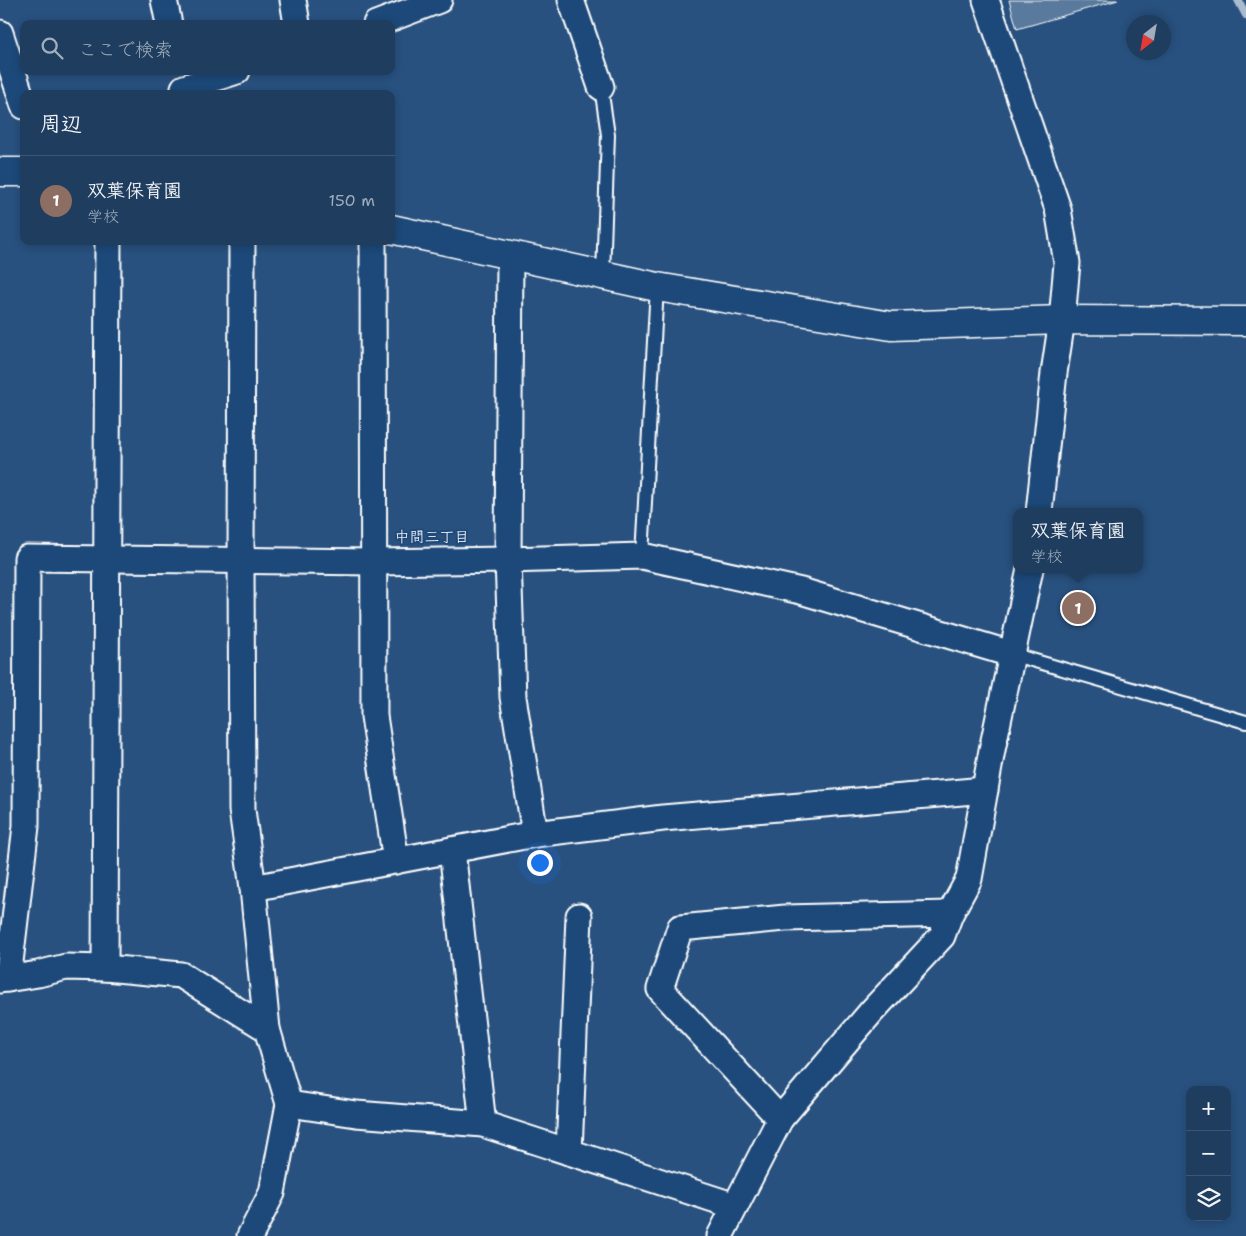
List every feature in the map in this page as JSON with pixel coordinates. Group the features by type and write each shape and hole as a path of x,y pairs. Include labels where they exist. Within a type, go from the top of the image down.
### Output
{"street":[{"path":"164,0 169,20"},
{"path":"293,0 296,20"},
{"path":"386,20 439,0"},
{"path":"571,0 600,87"},
{"path":"986,0 1058,209 1066,263 1062,320 1054,373 1039,508"},
{"path":"0,33 20,94"},
{"path":"183,84 220,75"},
{"path":"0,172 20,172"},
{"path":"395,230 657,287 892,326 1062,320 1246,321"},
{"path":"105,968 108,245"},
{"path":"242,245 242,810 253,888 267,1030 289,1104 272,1193 250,1236"},
{"path":"373,245 374,716 396,860"},
{"path":"510,255 508,560 513,697 535,834"},
{"path":"267,1030 181,975 105,968 66,967 4,980 26,826 27,558 374,562 642,556 801,591 1011,654"},
{"path":"720,1236 780,1119 872,1011 942,936 950,914 970,879 1011,654 1029,573"},
{"path":"253,888 535,834 663,818 985,790"},
{"path":"452,850 483,1124"},
{"path":"780,1119 660,989 680,928 785,918 950,914"},
{"path":"569,1152 579,916"},
{"path":"289,1104 356,1114 483,1124 735,1206"}],"lane":[{"path":"600,87 608,135 603,275"},
{"path":"642,556 657,287"},
{"path":"1011,654 1246,722"}],"building":[{"path":"1009,0 1118,0 1017,29"}],"waterway":[{"path":"1238,0 1246,15"}],"place":[{"name":"双葉保育園","path":"1078,608"}],"district":[{"name":"中間三丁目","path":"432,537"}]}
